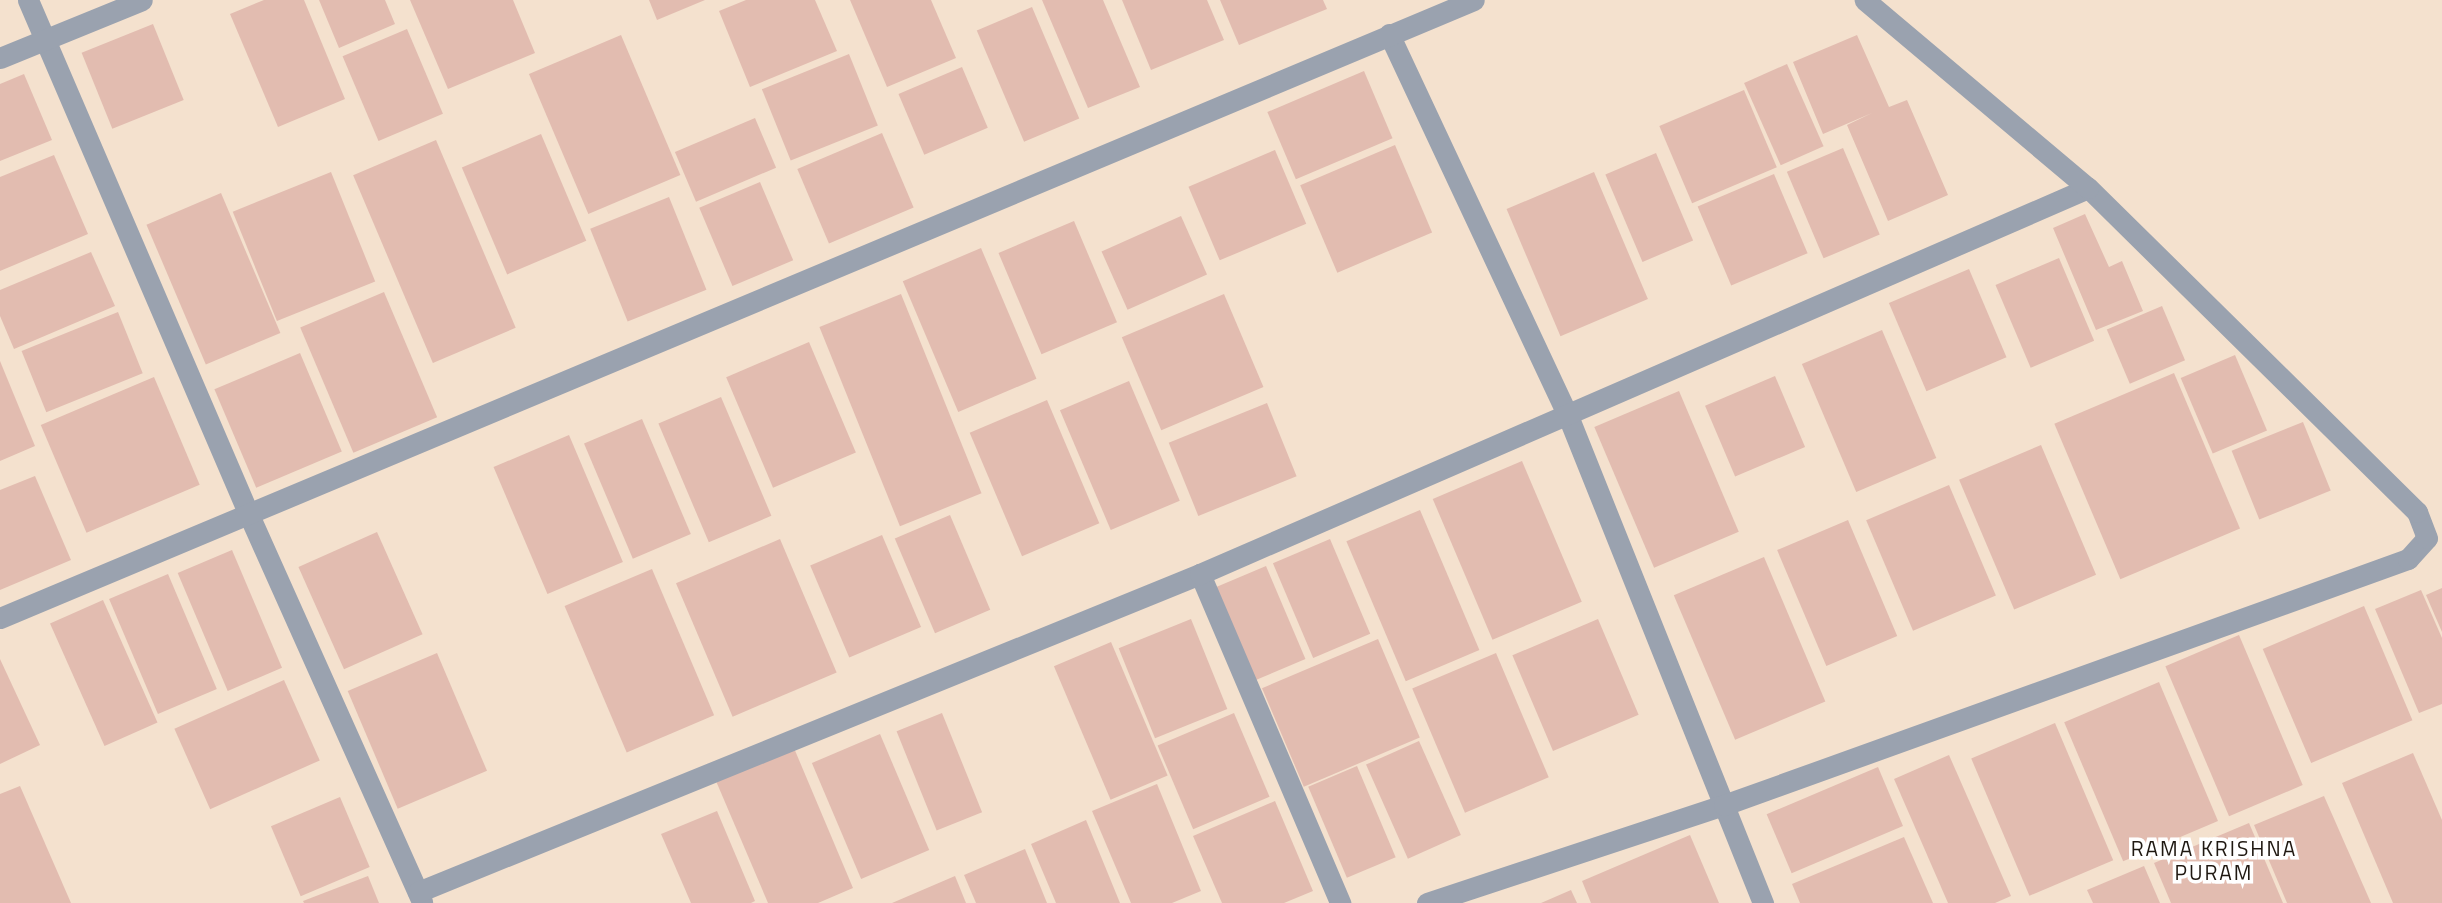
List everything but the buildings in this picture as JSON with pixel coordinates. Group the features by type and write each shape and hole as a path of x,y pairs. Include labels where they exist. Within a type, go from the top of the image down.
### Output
{"street":[{"path":"28,0 249,515 420,897 1200,574 2088,188"},
{"path":"0,58 142,0"},
{"path":"0,618 1474,0"},
{"path":"1427,903 1724,805 2408,559 2427,538 2417,512 2088,188 1865,0"},
{"path":"1389,34 1568,416 1763,903"},
{"path":"1200,574 1340,903"}],"district":[{"name":"RAMA KRISHNA PURAM","path":"2214,860"}]}
